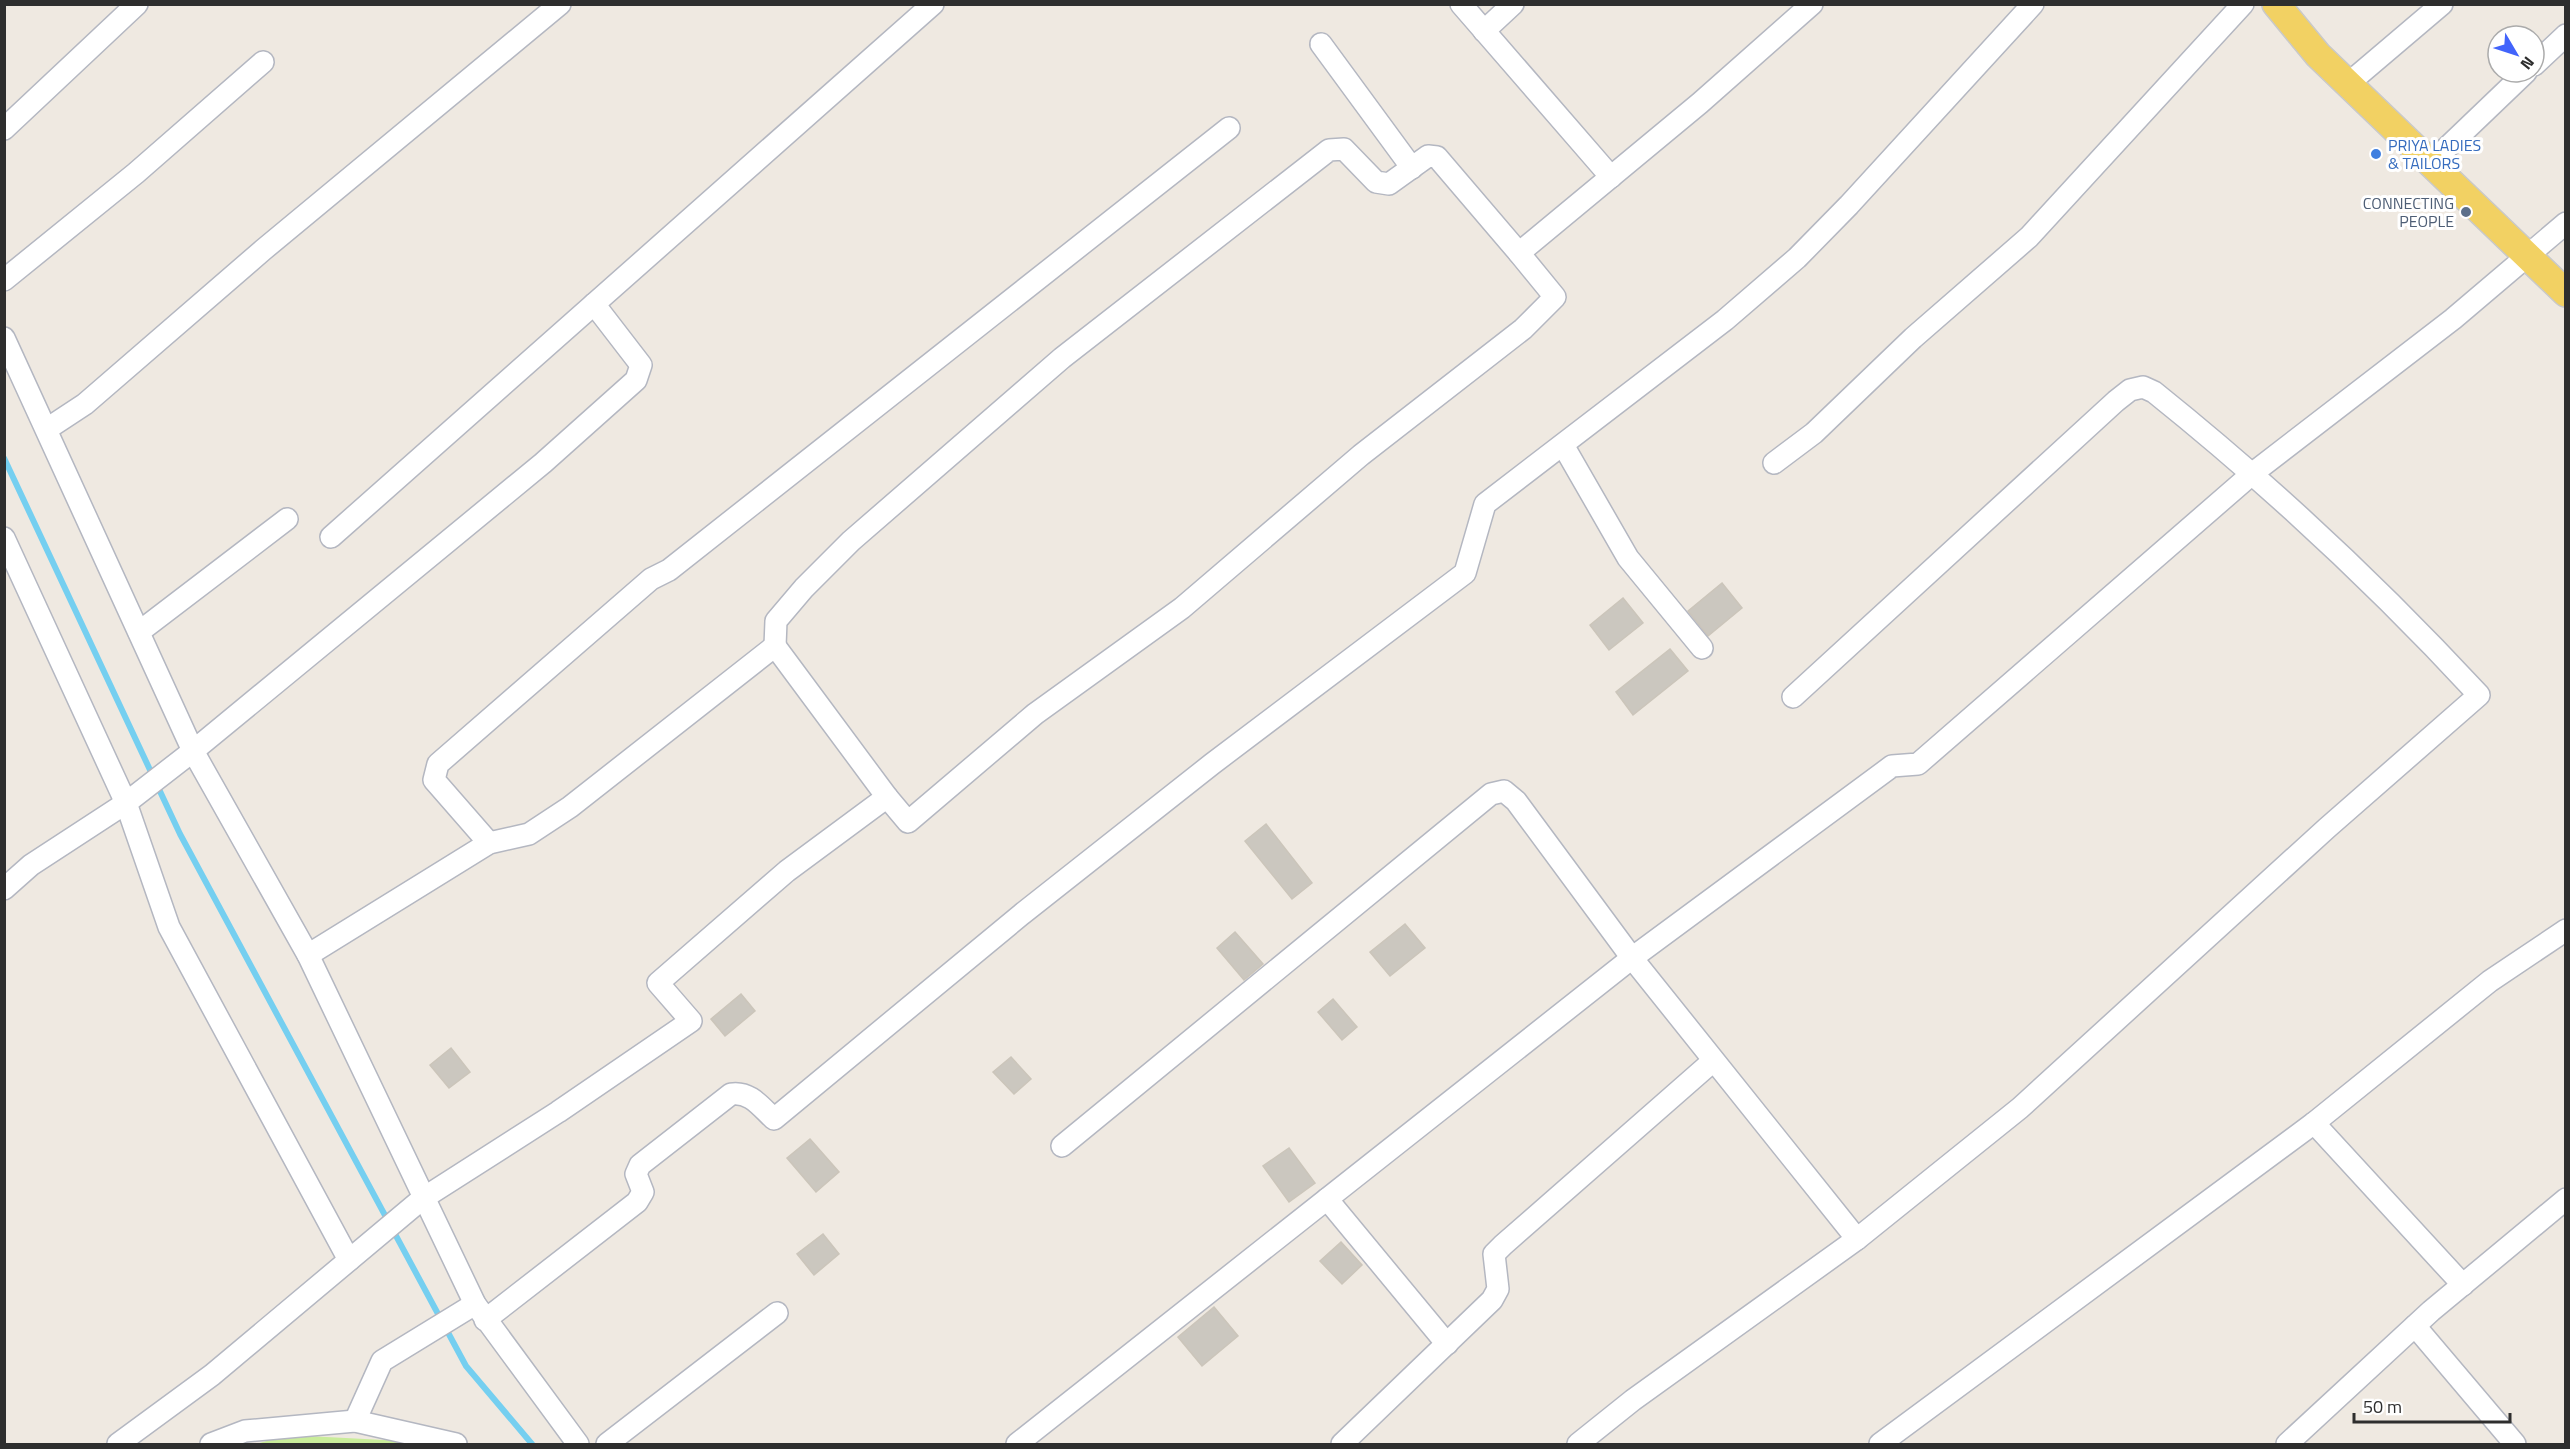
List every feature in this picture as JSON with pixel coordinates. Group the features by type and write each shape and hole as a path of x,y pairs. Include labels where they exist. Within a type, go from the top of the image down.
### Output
{"main road":[{"path":"2276,4 2318,55 2527,253 2565,293"}],"street":[{"path":"4,129 137,4"},
{"path":"47,429 85,404 263,250 560,4"},
{"path":"331,537 933,4"},
{"path":"1461,4 1611,177"},
{"path":"1484,31 1513,4"},
{"path":"1519,253 1700,103 1812,4"},
{"path":"355,1421 382,1361 452,1318 480,1312 637,1202 643,1192 636,1174 640,1165 731,1094 742,1093 750,1097 774,1119 1022,914 1203,771 1465,573 1485,504 1725,320 1797,258 1849,205 2033,4"},
{"path":"1774,463 1814,433 1913,338 2029,237 2243,4"},
{"path":"2349,83 2442,4"},
{"path":"2546,53 2565,34"},
{"path":"1321,44 1412,168"},
{"path":"4,280 136,173 263,62"},
{"path":"2432,162 2513,84"},
{"path":"489,843 434,780 438,764 651,579 678,563 1229,128"},
{"path":"1344,149 1376,182 1383,184 1389,184 1428,156 1437,157 1519,253 1555,297 1523,329 1361,454 1182,608 1035,714 908,822 775,646 776,621 804,588 851,541 1062,358 1329,150 1344,149"},
{"path":"1017,1444 1632,958 1892,766 1918,764 2253,473 2453,319 2527,253 2565,223"},
{"path":"4,889 31,865 126,803 193,751 543,463 636,380 641,365 594,304"},
{"path":"4,338 193,751 308,955 422,1199 480,1312 578,1444"},
{"path":"1578,1444 1633,1400 1857,1239 2020,1108 2248,899 2479,695 2366,579 2253,473 2154,392 2143,387 2130,390 1793,697"},
{"path":"1563,445 1629,558 1702,648"},
{"path":"139,632 287,519"},
{"path":"4,538 126,803 169,927 349,1260"},
{"path":"308,955 489,843 529,834 570,807 775,646"},
{"path":"1062,1146 1491,794 1504,791 1516,801 1632,958 1857,1239"},
{"path":"118,1444 212,1374 422,1199 558,1112 691,1021 658,983 787,871 887,797"},
{"path":"1880,1444 2314,1123 2490,981 2565,930"},
{"path":"1342,1444 1492,1300 1498,1289 1494,1254 1713,1061"},
{"path":"2314,1123 2463,1285"},
{"path":"1328,1199 1446,1344"},
{"path":"2287,1444 2415,1326 2565,1199"},
{"path":"607,1444 777,1313"},
{"path":"2415,1326 2515,1444"},
{"path":"211,1444 245,1431 355,1421 456,1444"}],"green space":[{"path":"288,1435 403,1441 411,1444 256,1444"}],"building":[{"path":"1722,583 1742,608 1708,636 1688,611"},
{"path":"1623,598 1643,623 1609,650 1590,625"},
{"path":"1670,649 1688,671 1633,715 1616,692"},
{"path":"1266,824 1312,883 1292,899 1245,841"},
{"path":"1405,924 1425,948 1390,976 1370,952"},
{"path":"1235,932 1263,964 1244,980 1217,948"},
{"path":"741,994 755,1011 725,1036 711,1019"},
{"path":"1333,999 1357,1027 1342,1040 1318,1012"},
{"path":"451,1048 470,1072 449,1088 430,1065"},
{"path":"1011,1057 1031,1079 1014,1094 993,1072"},
{"path":"810,1139 839,1172 816,1192 787,1158"},
{"path":"1289,1148 1315,1183 1289,1202 1263,1166"},
{"path":"823,1234 839,1254 814,1275 797,1254"},
{"path":"1341,1242 1362,1265 1342,1284 1320,1261"},
{"path":"1214,1307 1238,1336 1202,1366 1178,1337"}],"waterway":[{"path":"4,458 180,834 466,1366 532,1444"}],"place":[{"name":"PRIYA LADIES & TAILORS","path":"2376,154"},
{"name":"CONNECTING PEOPLE","path":"2466,212"}]}
